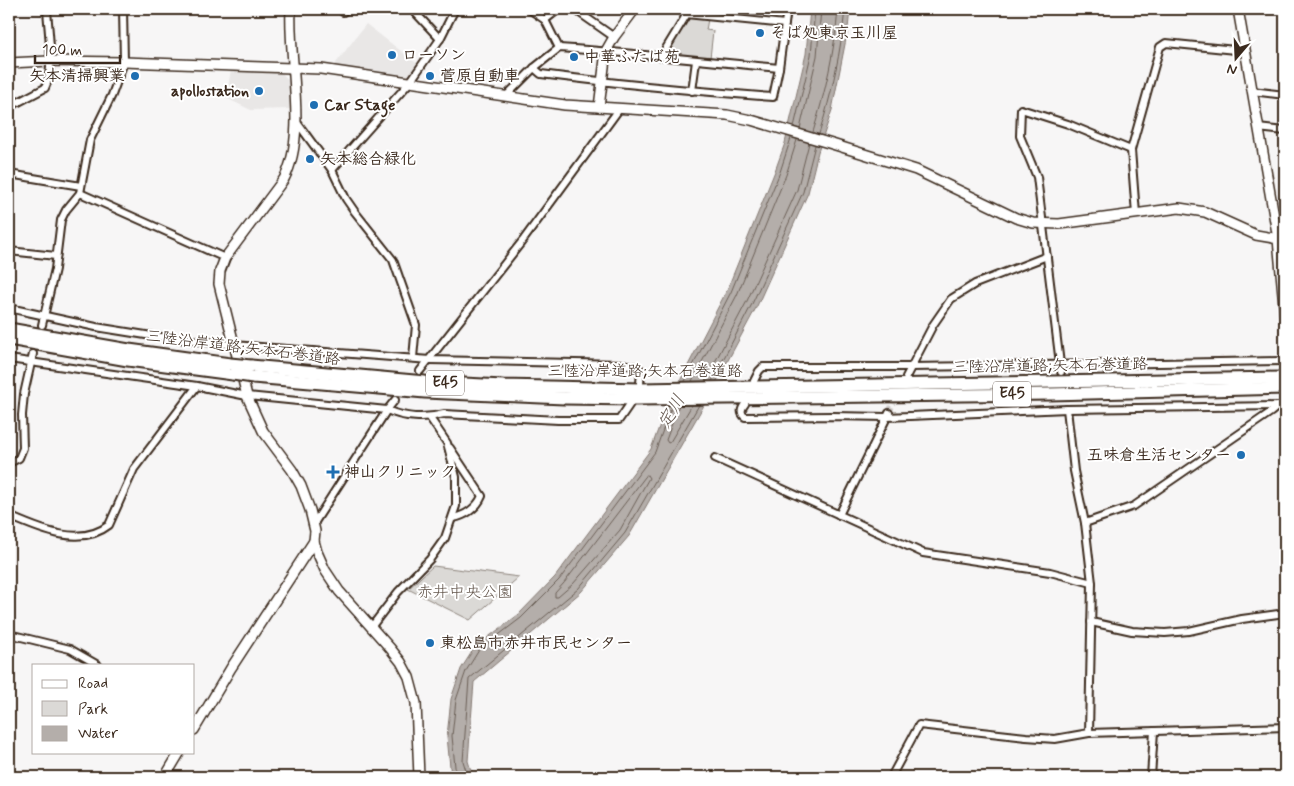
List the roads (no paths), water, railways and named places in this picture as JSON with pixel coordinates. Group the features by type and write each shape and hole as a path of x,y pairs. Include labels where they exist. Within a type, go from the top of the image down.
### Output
{"highway":[{"name":"三陸沿岸道路;矢本石巻道路","path":"9,329 232,369"},
{"name":"三陸沿岸道路;矢本石巻道路","path":"9,339 128,360 252,371 636,394 1050,394 1283,383"},
{"path":"9,346 128,360"}],"street":[{"path":"9,107 45,88 48,83 47,9"},
{"path":"42,325 55,269 61,220 66,210 80,193 90,140 112,95 124,62 123,9"},
{"path":"291,9 296,121 295,149 291,167 225,258 218,284 247,396 263,431 292,470 301,486 313,525 314,541 325,570 339,591 372,626 401,662 409,677 416,703 419,777"},
{"path":"412,9 440,40"},
{"path":"332,170 410,82 440,40 455,9"},
{"path":"529,9 544,20 559,48"},
{"path":"544,20 559,9"},
{"path":"574,9 614,37"},
{"path":"599,106 606,51 614,37 636,9"},
{"path":"678,9 785,24"},
{"path":"534,68 541,74 602,82 772,97 779,68 787,9"},
{"path":"1238,9 1258,128 1281,239 1285,318"},
{"path":"662,56 688,11"},
{"path":"1136,214 1131,150 1160,47 1163,44 1245,51"},
{"path":"505,97 534,68 559,48 779,68"},
{"path":"9,64 49,61 124,62 321,69 565,105 727,115 916,170 1016,218 1033,223 1044,225 1059,224 1168,209 1197,210 1249,233 1281,239"},
{"path":"692,91 696,61"},
{"path":"1252,91 1285,95"},
{"path":"420,371 524,239 620,108"},
{"path":"1061,372 1037,177 1020,136 1020,109 1068,124 1131,150"},
{"path":"296,121 332,170 346,199 397,267 416,326 412,358"},
{"path":"1258,128 1285,131"},
{"path":"9,174 81,186"},
{"path":"80,193 225,258"},
{"path":"9,251 56,256"},
{"path":"906,378 933,325 951,299 975,284 1047,256"},
{"path":"9,308 142,335 234,345 430,360 623,364 636,366 641,370 636,394 619,420 558,420 444,414 430,418 396,414 387,410 247,396 197,386 9,359"},
{"path":"9,463 19,458 23,448 22,415 24,394 33,354"},
{"path":"1282,406 1066,408 745,417 741,412 747,393 759,371 764,367 910,367 1285,361"},
{"path":"9,516 52,532 78,536 91,536 105,528 109,525 134,470 197,386"},
{"path":"313,525 395,400"},
{"path":"1085,523 1134,506 1282,406"},
{"path":"1066,408 1074,471 1085,523 1092,583 1089,733"},
{"path":"839,515 888,414"},
{"path":"430,418 482,496 478,505 460,517 453,518"},
{"path":"372,626 398,592 430,559 445,538 456,506 456,477 447,443"},
{"path":"715,458 924,554 1050,572 1092,583"},
{"path":"195,726 314,541"},
{"path":"1091,622 1165,634 1189,631 1242,619 1285,613"},
{"path":"9,634 70,649 96,664"},
{"path":"891,777 919,725 1056,739 1089,733 1285,727"},
{"path":"1151,777 1154,731"},
{"path":"165,777 179,754"}],"water":[{"name":"定川","path":"810,9 850,9 848,29 832,110 818,152 808,193 757,306 703,407 629,536 581,592 474,682 468,761 473,777 451,777 447,736 451,699 461,669 475,647 518,615 555,577 651,449 666,408 727,290 785,143 806,54"}],"tunnel":[{"path":"889,412 898,394"}],"place":[{"name":"そば処東京玉川屋","path":"760,33"},
{"name":"ローソン","path":"392,55"},
{"name":"中華ふたば苑","path":"574,57"},
{"name":"矢本清掃興業","path":"135,76"},
{"name":"菅原自動車","path":"430,76"},
{"name":"apollostation","path":"259,91"},
{"name":"Car Stage","path":"314,105"},
{"name":"矢本総合緑化","path":"310,159"},
{"name":"五味倉生活センター","path":"1241,455"},
{"name":"神山クリニック","path":"333,472"},
{"name":"東松島市赤井市民センター","path":"430,643"}],"park label":[{"name":"赤井中央公園","path":"465,592"}]}
